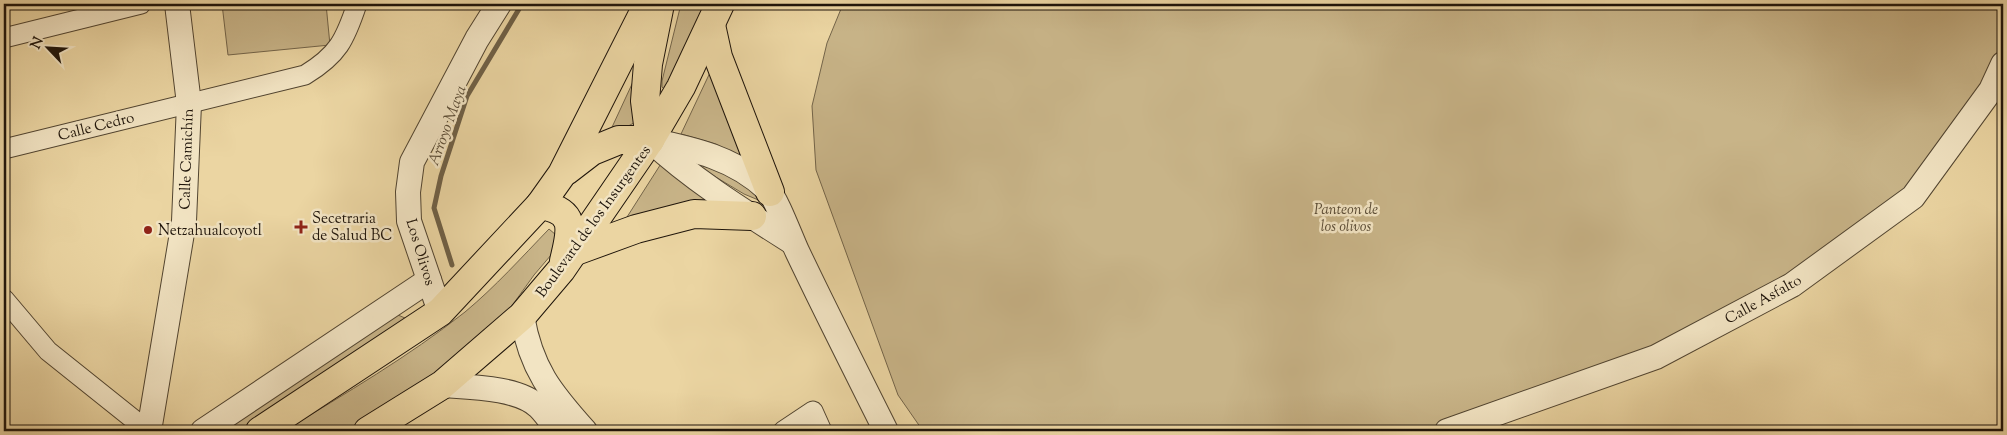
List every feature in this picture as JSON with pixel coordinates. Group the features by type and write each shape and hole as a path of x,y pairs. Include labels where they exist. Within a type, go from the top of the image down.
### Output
{"main road":[{"path":"260,431 440,312 540,205 562,174 648,4"},
{"path":"562,174 592,151 619,140 650,140 645,101 648,64 660,4"},
{"path":"715,15 718,57 770,192"},
{"name":"Boulevard de los Insurgentes","path":"368,431 442,385 522,316 567,261 650,140 681,87 715,15"},
{"path":"540,205 562,212 570,224 567,261"},
{"path":"567,261 636,229 694,214 752,216"}],"street":[{"path":"4,38 141,4"},
{"name":"Calle Camichín","path":"148,431 184,221 189,104 177,4"},
{"name":"Calle Cedro","path":"4,149 305,75 336,53 349,28 357,4"},
{"path":"477,40 485,4"},
{"name":"Los Olivos","path":"440,312 409,221 408,192 412,162 477,40 499,4"},
{"name":"Calle Asfalto","path":"1447,431 1656,357 1792,285 1913,197 1991,90 2003,64"},
{"path":"650,140 683,147 720,159 755,178 770,192 792,242 886,431"},
{"path":"650,140 675,163 792,242"},
{"path":"203,431 429,280"},
{"path":"4,298 48,350 148,431"},
{"path":"522,316 526,340 533,361 557,400 585,431"},
{"path":"442,385 491,389 513,394 537,406 558,431"},
{"path":"783,431 813,411 822,431"}],"green space":[{"path":"222,4 326,4 330,45 228,55"},
{"path":"681,4 707,4 666,91 662,87 662,81"},
{"name":"Panteon de los olivos","path":"843,4 2003,4 2003,64 1913,197 1656,357 1447,431 923,431 898,395 816,170 812,106 827,43"},
{"path":"645,56 639,120 607,138"},
{"path":"715,62 748,161 716,144 681,134"},
{"path":"690,154 721,163 768,204 744,194 699,167"},
{"path":"664,159 724,204 620,228"},
{"path":"549,229 563,241 534,275 501,321 448,371 354,431 284,431 376,374 465,312 508,272"},
{"path":"398,315 405,318 408,323 391,336 238,431 210,431"}],"waterway":[{"name":"Arroyo Maya","path":"452,265 434,208 441,176 467,96 522,4"}],"place":[{"name":"Secetraria de Salud BC","path":"301,227"},
{"name":"Netzahualcoyotl","path":"148,230"}]}
